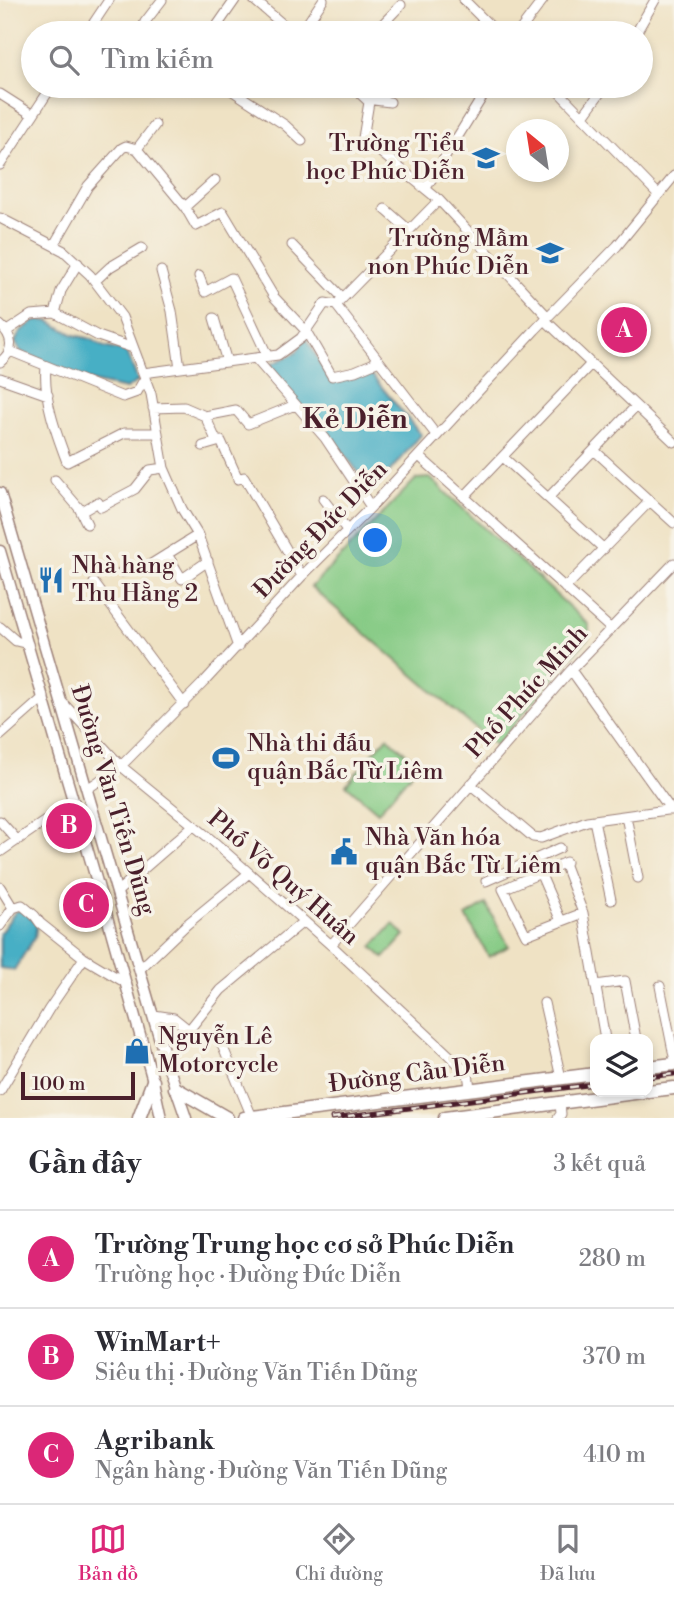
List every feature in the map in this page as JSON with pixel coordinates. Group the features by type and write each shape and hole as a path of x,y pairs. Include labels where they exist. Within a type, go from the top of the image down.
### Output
{"highway":[{"path":"653,1067 674,1064"},
{"name":"Đường Cầu Diễn","path":"248,1118 590,1075"},
{"path":"139,1118 153,1081"},
{"path":"175,1088 227,1118"},
{"name":"Đường Cầu Diễn","path":"653,1090 674,1088"},
{"name":"Đường Cầu Diễn","path":"445,1118 604,1097"}],"main road":[{"name":"Đường Văn Tiến Dũng","path":"0,493 186,1118"},
{"name":"Đường Văn Tiến Dũng","path":"0,551 126,983 161,1118"}],"street":[{"path":"95,21 109,0"},
{"path":"146,21 162,0"},
{"path":"220,21 235,0"},
{"path":"254,0 266,4 282,21"},
{"path":"308,21 323,0"},
{"path":"464,0 485,21"},
{"path":"527,21 543,0"},
{"path":"643,21 655,0"},
{"path":"386,21 401,5"},
{"path":"0,94 33,115"},
{"path":"0,165 44,98"},
{"path":"243,98 285,125 302,141"},
{"path":"426,188 482,98"},
{"path":"565,98 658,194"},
{"path":"583,117 596,98"},
{"path":"366,99 390,102"},
{"path":"366,99 369,102 363,138 439,200 546,319 635,407 672,436"},
{"path":"137,149 155,125"},
{"path":"54,245 88,186 122,148 129,146 137,149 185,207 196,226 223,212 274,297 306,331 332,376 355,371 379,361"},
{"name":"Đường Đức Diễn","path":"87,789 121,766 184,704 302,576 371,507 617,246 674,176"},
{"path":"185,207 215,180"},
{"path":"144,376 180,368 278,355 301,338 325,303 340,302 439,200"},
{"path":"385,209 409,230"},
{"path":"0,218 64,250 95,281 122,317 153,408 164,468 182,509 198,535 238,647"},
{"path":"292,245 340,302 379,361 437,436"},
{"path":"95,281 110,267 142,248"},
{"path":"55,313 61,291 78,264"},
{"path":"161,271 172,311 180,368"},
{"path":"199,276 205,292 231,278 268,357"},
{"path":"0,362 10,351 10,337 4,328 31,315 55,313 98,336 133,348"},
{"path":"214,318 227,362"},
{"path":"10,351 123,397 137,392 144,376"},
{"path":"255,358 325,438 371,507"},
{"path":"464,497 591,364"},
{"path":"46,367 44,381 67,462 124,433 158,433"},
{"path":"0,378 48,395"},
{"path":"153,408 184,407 205,416 236,410 248,424 295,405"},
{"path":"548,498 635,407"},
{"path":"205,416 217,442"},
{"path":"203,446 221,441 239,479 244,477 302,576"},
{"path":"595,451 674,523"},
{"path":"419,456 611,629"},
{"path":"503,457 604,549"},
{"path":"81,512 98,502 101,507 120,497 135,489 150,470 164,468"},
{"path":"55,480 81,512 87,524"},
{"path":"323,499 346,530"},
{"path":"565,588 650,500"},
{"path":"122,572 148,566 198,535"},
{"path":"167,554 182,579 208,561"},
{"name":"Phố Phúc Minh","path":"331,945 571,670 674,563"},
{"path":"94,583 184,704"},
{"path":"0,627 16,641 28,644"},
{"path":"470,784 533,837 541,838 594,820 673,809 571,670"},
{"path":"0,736 44,697"},
{"name":"Phố Võ Quý Huân","path":"61,701 121,766 194,825 304,921 468,1073 470,1088"},
{"path":"0,852 74,802"},
{"path":"626,816 638,877"},
{"path":"594,820 611,900"},
{"path":"0,821 17,840"},
{"path":"118,891 194,825"},
{"path":"486,881 560,848"},
{"path":"534,859 561,921"},
{"path":"583,913 526,935 503,889 565,862 583,913 605,1034"},
{"path":"141,968 186,925 249,873"},
{"path":"0,887 13,908"},
{"path":"0,926 13,908 22,905 83,958 126,983"},
{"path":"154,1015 173,1018 189,1030 221,990 304,921"},
{"path":"0,1091 83,958"},
{"path":"596,985 625,981 635,1034"},
{"path":"660,986 674,1056"},
{"path":"544,1003 561,1078"},
{"path":"222,1045 248,1118"},
{"path":"558,1118 561,1114 560,1103"}],"green space":[{"path":"430,478 589,625 589,637 496,746 311,587 416,479"},
{"path":"387,737 419,764 378,812 346,785"},
{"path":"486,904 509,946 489,957 466,916"},
{"path":"393,924 405,935 384,958 372,947"}],"water":[{"path":"36,320 49,321 104,347 127,352 138,381 126,389 92,382 21,352 15,342 21,331"},
{"path":"306,337 329,379 351,379 368,373 372,375 421,435 373,491 331,438 288,392 271,364 296,353"},
{"path":"22,910 37,923 35,937 14,970 0,968 0,933 16,911"}],"railway":[{"path":"653,1076 674,1074"},
{"path":"332,1118 590,1085"}],"place":[{"name":"Trường Tiểu học Phúc Diễn","path":"486,158"},
{"name":"Trường Mầm non Phúc Diễn","path":"550,253"},
{"name":"Trường Trung học cơ sở Phúc Diễn","path":"624,330"},
{"name":"Nhà hàng Thu Hằng 2","path":"51,580"},
{"name":"Nhà thi đấu quận Bắc Từ Liêm","path":"226,758"},
{"name":"WinMart+","path":"69,826"},
{"name":"Nhà Văn hóa quận Bắc Từ Liêm","path":"344,852"},
{"name":"Agribank","path":"86,905"},
{"name":"Nguyễn Lê Motorcycle","path":"137,1051"}],"district":[{"name":"Kẻ Diễn","path":"355,419"}]}
